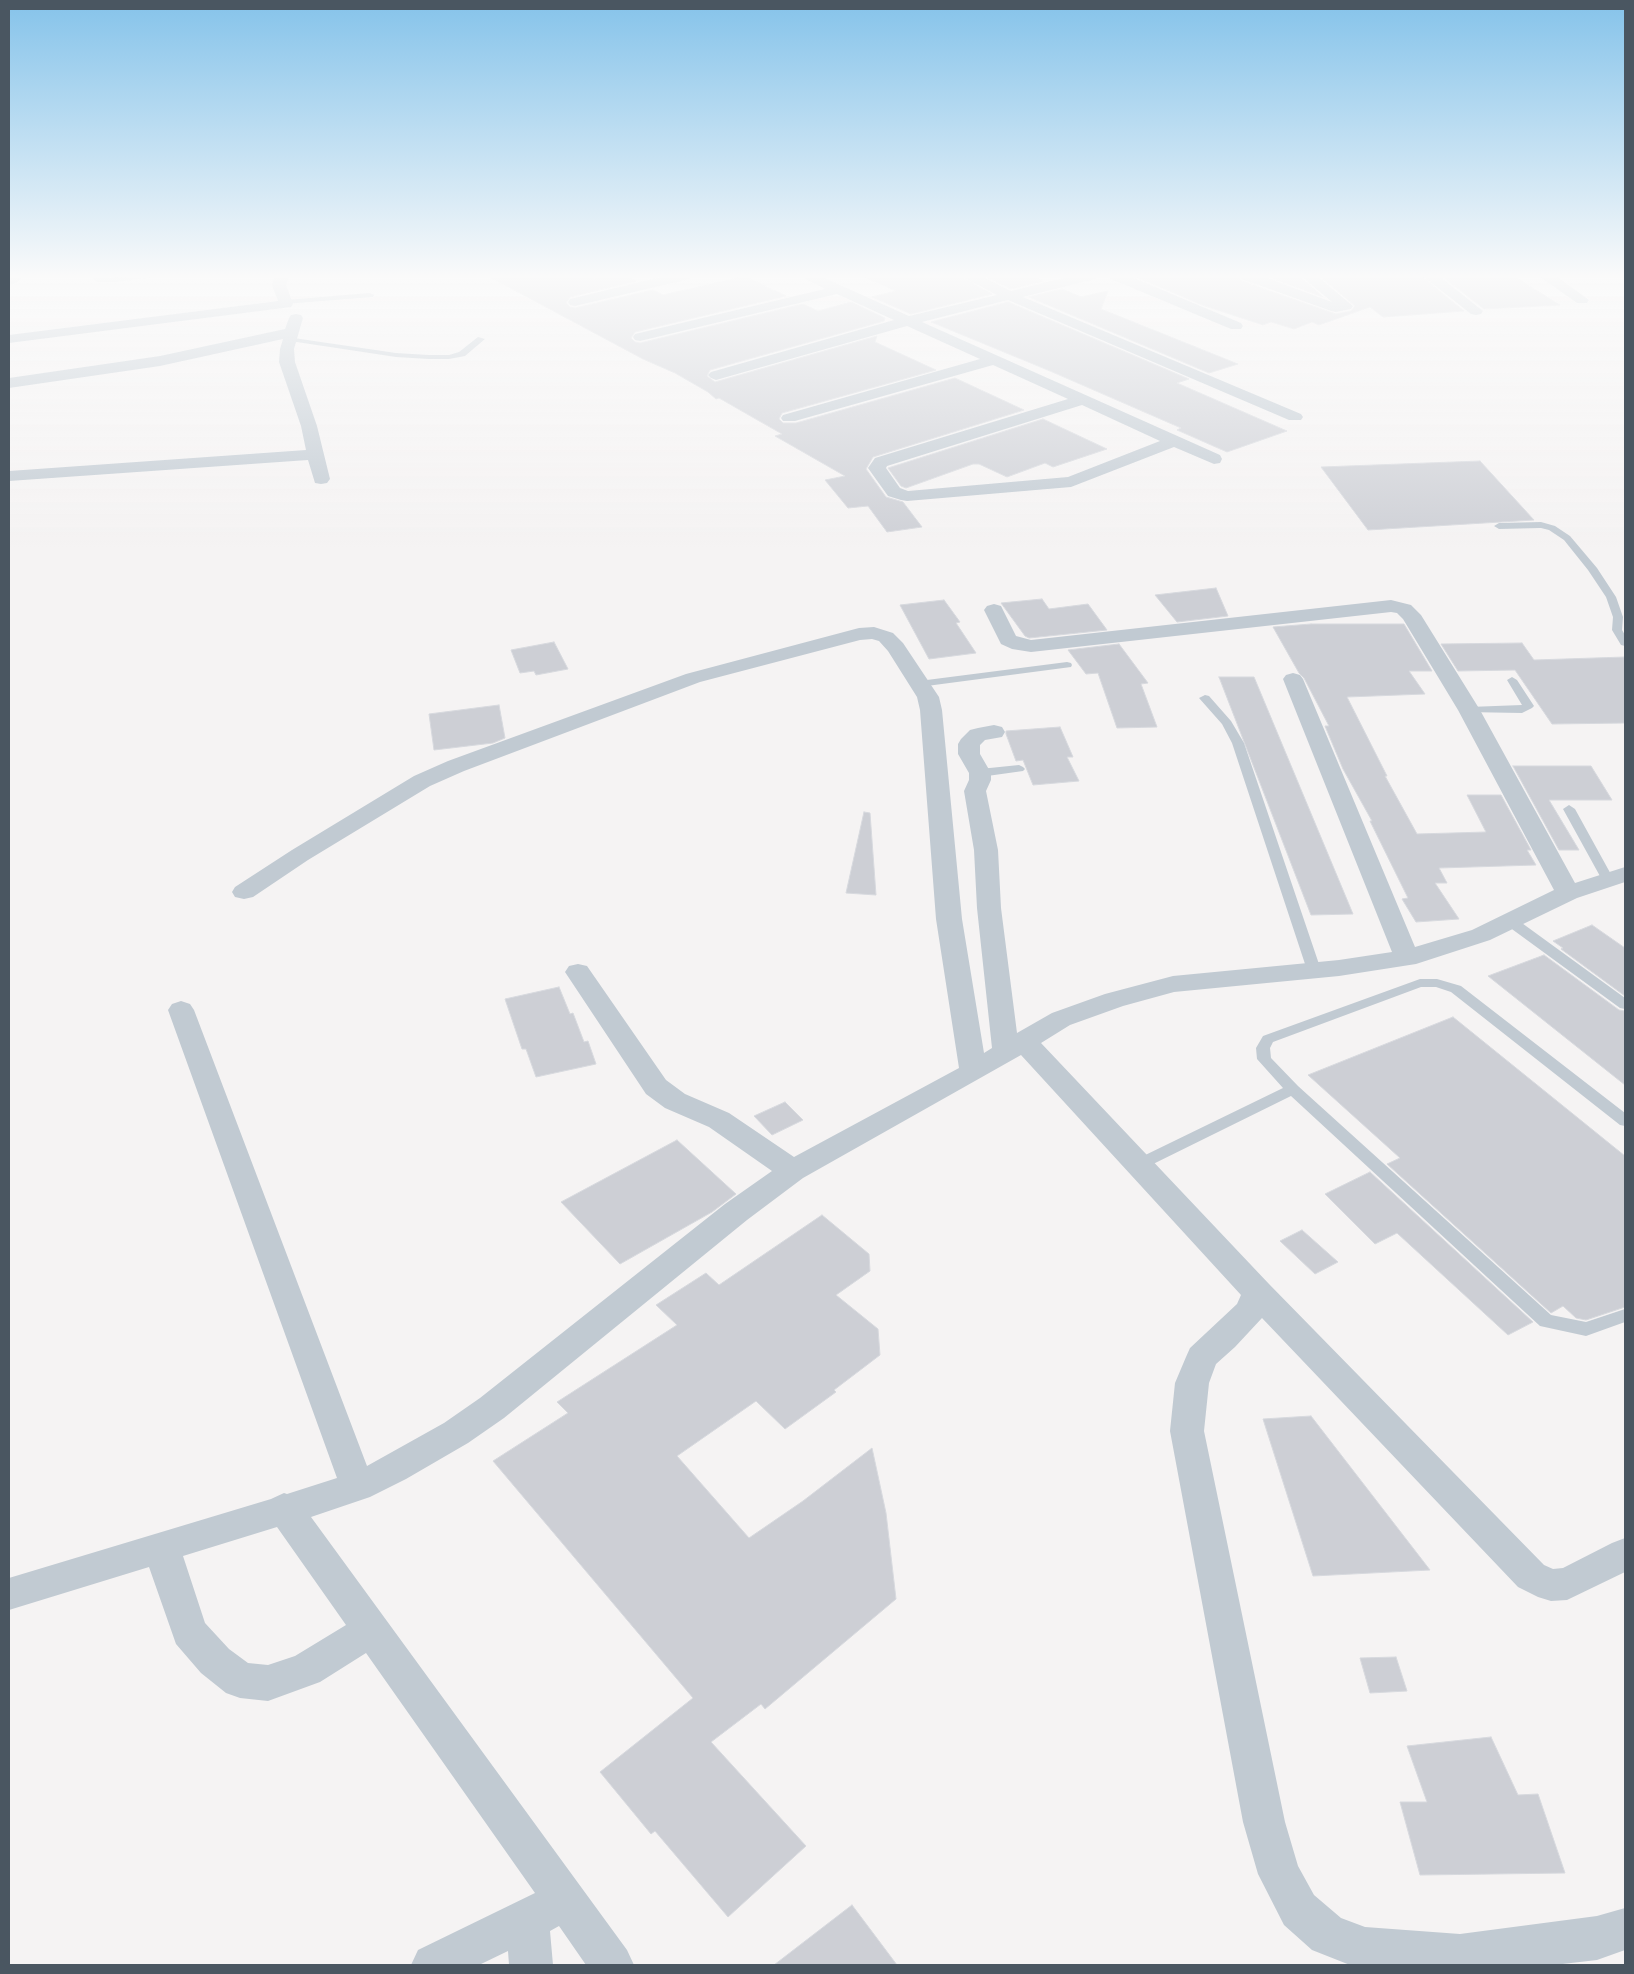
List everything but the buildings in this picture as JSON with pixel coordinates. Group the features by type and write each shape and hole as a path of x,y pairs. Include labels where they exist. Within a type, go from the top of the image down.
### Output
{"street":[{"path":"9,383 113,368"},
{"path":"289,368 309,426 322,479"},
{"path":"716,375 740,368"},
{"path":"789,418 964,368"},
{"path":"1011,368 1214,459"},
{"path":"1179,368 1295,417"},
{"path":"1082,400 882,462 877,468 894,492 906,496 1071,482 1174,441"},
{"path":"9,476 315,454"},
{"path":"994,610 1008,640 1019,645 1031,646 1391,606 1404,609 1411,615 1469,710 1568,893"},
{"path":"244,892 300,855 422,782 456,766 693,678 859,634 874,633 886,637 896,647 928,697 933,720 949,919 973,1072"},
{"path":"1294,679 1407,958"},
{"path":"994,732 978,735 969,744 969,754 980,773 980,780 976,791 986,850 989,908 1015,1048 1138,1165 1258,1293 1531,1576 1551,1585 1567,1584 1625,1554"},
{"path":"9,1594 284,1508 358,1487 394,1469 456,1433 492,1408 736,1212 793,1171 973,1072 1060,1019 1114,1000 1173,984 1314,970 1407,958 1480,935 1568,893 1616,876"},
{"path":"578,972 656,1087 675,1101 719,1120 793,1171"},
{"path":"181,1010 358,1487"},
{"path":"1258,1293 1250,1311 1224,1338 1202,1357 1192,1383 1187,1431 1264,1822 1279,1874 1299,1910 1327,1935 1366,1949 1460,1956 1597,1938 1625,1929"},
{"path":"284,1508 612,1965"},
{"path":"161,1546 189,1632 215,1661 240,1680 268,1683 306,1670 371,1630"},
{"path":"433,1965 565,1900"},
{"path":"527,1919 531,1965"}],"lane":[{"path":"1499,526 1541,525 1552,528 1567,538 1592,568 1611,597 1618,617 1617,630 1625,643"},
{"path":"919,684 1067,665"},
{"path":"1469,710 1522,710 1528,706 1512,680"},
{"path":"1205,698 1227,723 1238,743 1314,970"},
{"path":"980,773 1019,769"},
{"path":"1569,809 1616,876"},
{"path":"1510,921 1625,1005"},
{"path":"1625,1121 1456,990 1437,983 1420,983 1268,1039 1263,1048 1264,1059 1293,1089 1546,1321 1586,1329 1625,1315"},
{"path":"1138,1165 1293,1089"}]}
